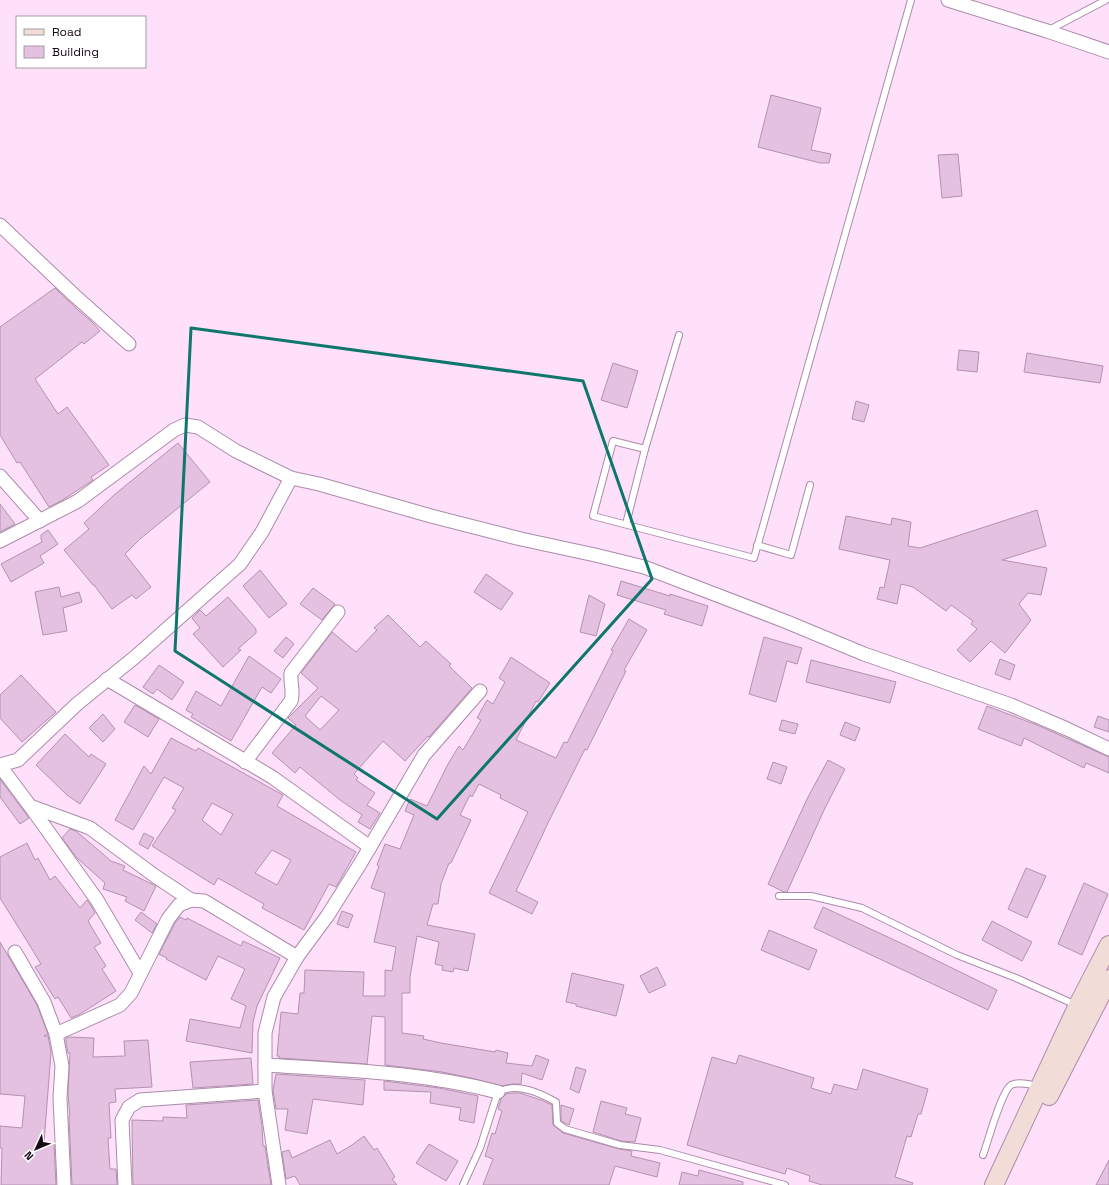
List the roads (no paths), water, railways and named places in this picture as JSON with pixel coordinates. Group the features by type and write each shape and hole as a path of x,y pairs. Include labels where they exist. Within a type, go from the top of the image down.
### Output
{"main road":[{"path":"994,1185 1078,1005 1109,945"},
{"path":"1006,1185 1058,1077 1105,998 1109,979"}],"street":[{"path":"948,0 1109,52"},
{"path":"0,225 74,295 129,344"},
{"path":"0,541 78,501 174,430 185,425 198,427 236,451 291,478 319,484 468,526 521,539 595,554 644,567 787,622 864,654 1011,705 1109,749"},
{"path":"0,476 40,521"},
{"path":"140,973 97,900 0,766 18,760 77,704 240,564 262,532 291,478"},
{"path":"246,762 291,701 293,694 290,682 291,673 338,612"},
{"path":"107,679 272,778 370,846"},
{"path":"279,1185 265,1091 265,1033 274,997 297,957 328,915 424,755 480,691"},
{"path":"30,806 90,828 155,876 191,900"},
{"path":"56,1034 120,1004 131,993 168,919 179,905 191,900 204,901 297,957"},
{"path":"15,952 44,1002 56,1034 62,1066 60,1098 64,1185"},
{"path":"265,1065 421,1077 474,1086 498,1092"},
{"path":"125,1185 122,1120 129,1106 140,1100 265,1091"}],"lane":[{"path":"646,449 613,441 593,516 754,558 911,0"},
{"path":"1047,31 1106,0"},
{"path":"626,524 679,335"},
{"path":"757,545 791,555 810,485"},
{"path":"779,896 811,896 862,908 957,955 1016,978 1078,1005"},
{"path":"983,1155 1004,1094 1011,1085 1018,1084 1040,1086"},
{"path":"463,1185 480,1148 498,1092 515,1088 530,1090 556,1102 557,1123 565,1129 620,1145 660,1150 785,1185"}]}
